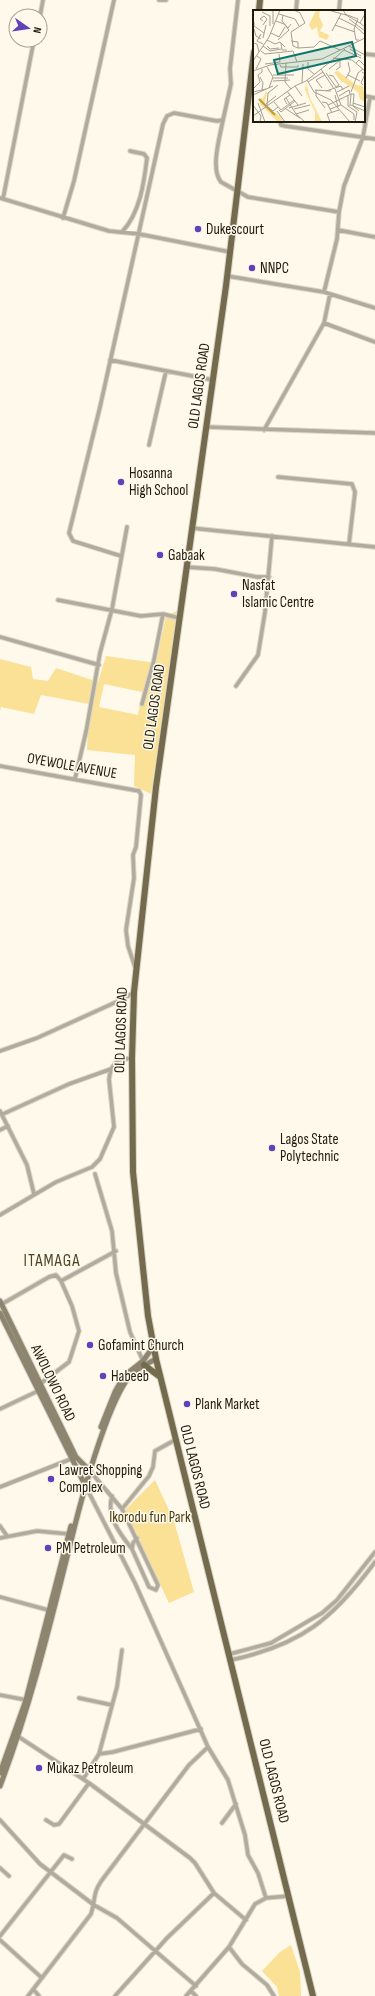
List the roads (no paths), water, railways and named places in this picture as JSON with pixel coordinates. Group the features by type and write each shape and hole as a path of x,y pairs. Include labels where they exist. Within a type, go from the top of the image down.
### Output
{"main road":[{"path":"259,10 260,0"},
{"name":"OLD LAGOS ROAD","path":"253,61 238,190 207,426 156,786 136,970 132,1058 133,1172 139,1241 153,1347 159,1376 313,1996"},
{"name":"AWOLOWO ROAD","path":"1,1303 76,1456 88,1470"},
{"name":"AWOLOWO ROAD","path":"0,1315 84,1483"},
{"path":"1,1769 36,1669 48,1610 88,1470 119,1394 130,1376 143,1363 153,1347"},
{"path":"143,1363 156,1359"},
{"path":"143,1363 159,1376"},
{"path":"0,1786 19,1737 84,1483"}],"street":[{"path":"63,218 74,181 114,0"},
{"path":"159,0 166,0"},
{"path":"238,0 230,69 230,84 216,161 217,178 225,185 238,190 246,196 339,212"},
{"path":"296,10 297,0"},
{"path":"339,10 340,0"},
{"path":"32,48 1,198 109,231 139,234 230,252"},
{"path":"365,54 375,55"},
{"path":"365,96 375,98"},
{"path":"324,292 338,230 339,212 344,186 363,137 370,97"},
{"path":"121,556 73,541 70,533 163,124 167,116 174,113 217,121 223,120"},
{"path":"280,122 281,125 285,126 375,139"},
{"path":"122,232 129,225 138,205 147,158 144,154 130,151"},
{"path":"338,230 375,237"},
{"path":"227,276 324,292 375,308"},
{"path":"264,430 324,323 330,294"},
{"path":"324,323 375,342"},
{"path":"110,360 213,380"},
{"path":"149,445 166,371"},
{"path":"207,426 264,430 375,433"},
{"path":"278,477 352,484 355,492 350,544"},
{"path":"75,779 86,732 100,653 112,609 127,527"},
{"path":"192,528 375,547"},
{"path":"236,686 258,658 269,577 272,536"},
{"path":"186,567 215,569 257,577 269,577"},
{"path":"58,600 112,609 141,616 163,614 179,618"},
{"path":"142,704 154,660 163,614"},
{"path":"0,637 99,665"},
{"name":"OYEWOLE AVENUE","path":"0,766 139,791 141,795 137,839 132,864 134,878 126,930 128,946 136,970"},
{"path":"0,1051 37,1038 125,998 134,992"},
{"path":"34,1194 27,1165 16,1146 1,1113 69,1084 111,1069 118,1060 132,1058"},
{"path":"0,1215 56,1182 92,1167 100,1159 114,1127 109,1091 111,1069"},
{"path":"0,1130 8,1126"},
{"path":"95,1174 112,1231 116,1251 116,1273 127,1322 143,1363"},
{"path":"61,1281 116,1251"},
{"path":"1,1303 49,1276 56,1276 61,1281 72,1306 80,1331 69,1362 40,1384"},
{"path":"0,1410 38,1391"},
{"path":"122,1509 149,1476 153,1467 155,1451 175,1440"},
{"path":"0,1488 71,1459"},
{"path":"88,1470 112,1496 122,1509 158,1585 156,1590 149,1587 132,1549 116,1526 111,1506 112,1496"},
{"path":"84,1483 132,1576 201,1728 208,1747 228,1780 245,1835 248,1855 258,1873 266,1898"},
{"path":"0,1526 7,1536"},
{"path":"0,1538 37,1531 69,1534"},
{"path":"132,1549 133,1543 137,1538"},
{"path":"230,1657 271,1643 322,1613 337,1600 375,1552"},
{"path":"230,1657 276,1648 327,1618 359,1584 375,1562"},
{"path":"0,1597 48,1610"},
{"path":"83,1779 98,1754 117,1687 122,1650"},
{"path":"0,1695 26,1700"},
{"path":"80,1698 112,1705"},
{"path":"98,1754 114,1752 201,1728"},
{"path":"19,1737 89,1783 195,1863 214,1894 246,1920"},
{"path":"28,1996 91,1914 94,1905 93,1898 97,1887 189,1765 208,1747"},
{"path":"46,1820 54,1825 59,1824 89,1783"},
{"path":"222,1823 236,1804"},
{"path":"0,1820 40,1864 94,1905 117,1918 126,1928 156,1950 196,1986"},
{"path":"0,1936 64,1855 72,1859"},
{"path":"0,1868 8,1876"},
{"path":"115,1996 156,1950 214,1894"},
{"path":"186,1996 229,1947 255,1904 266,1898 289,1896"},
{"path":"0,1940 42,1978"},
{"path":"229,1947 242,1964 267,1985 274,1996"},
{"path":"34,1990 39,1996"},
{"path":"191,1991 196,1996"}],"place":[{"name":"Dukescourt","path":"198,229"},
{"name":"NNPC","path":"252,268"},
{"name":"Hosanna High School","path":"121,482"},
{"name":"Gabaak","path":"160,555"},
{"name":"Nasfat Islamic Centre","path":"234,594"},
{"name":"Lagos State Polytechnic","path":"272,1148"},
{"name":"Gofamint Church","path":"90,1345"},
{"name":"Habeeb","path":"103,1376"},
{"name":"Plank Market","path":"187,1404"},
{"name":"Lawret Shopping Complex","path":"51,1479"},
{"name":"PM Petroleum","path":"48,1548"},
{"name":"Mukaz Petroleum","path":"39,1768"}],"district":[{"name":"ITAMAGA","path":"52,1261"}],"park label":[{"name":"Ikorodu fun Park","path":"150,1517"}]}
